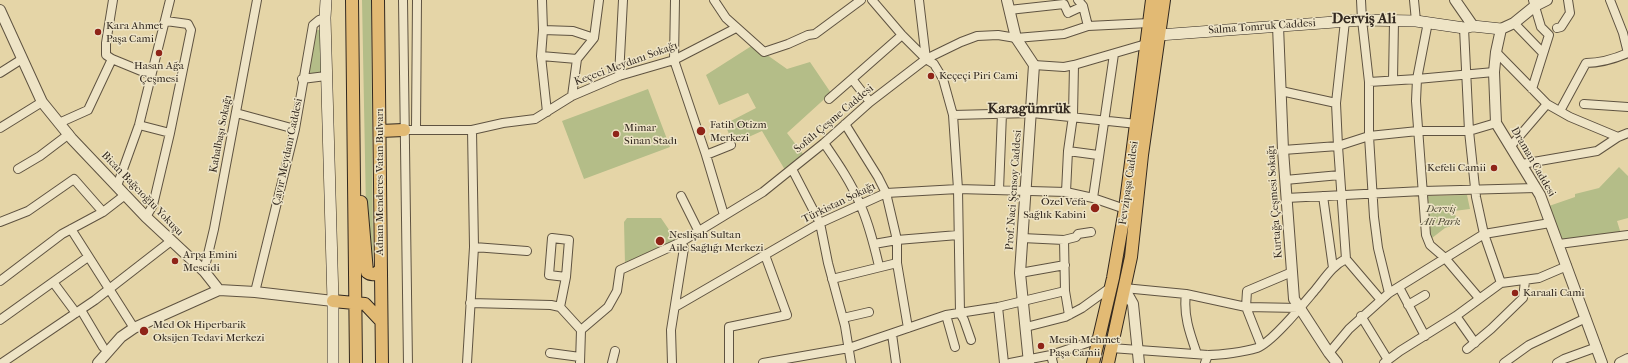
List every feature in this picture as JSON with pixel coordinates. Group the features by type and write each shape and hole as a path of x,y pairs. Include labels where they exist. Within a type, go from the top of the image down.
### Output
{"main road":[{"path":"326,0 326,76 333,301 333,363"},
{"path":"352,0 356,363"},
{"name":"Adnan Menderes Vatan Bulvarı","path":"378,0 380,131 380,270 378,318 382,363"},
{"name":"Fevzipaşa Caddesi","path":"1093,363 1130,209 1164,0"},
{"path":"1151,2 1155,11 1153,30 1154,33 1158,35"},
{"name":"Fevzipaşa Caddesi","path":"1108,363 1131,257 1130,209 1137,124 1151,2"},
{"name":"Salma Tomruk Caddesi","path":"1158,35 1362,20 1416,21 1500,29"},
{"path":"380,131 410,130"},
{"path":"354,189 362,206 366,272 373,275 380,270"},
{"path":"333,301 365,304 378,318"},
{"path":"355,321 365,315 378,318"}],"street":[{"path":"113,0 106,43 106,55 112,59 152,75"},
{"path":"117,186 139,125 170,0"},
{"name":"Kahalbaşı Sokağı","path":"204,272 214,229 256,0"},
{"path":"403,0 410,130"},
{"path":"408,363 410,130 417,0"},
{"path":"542,0 543,30 541,56 547,112"},
{"path":"572,96 577,59 594,38 599,0"},
{"path":"619,76 623,0"},
{"path":"675,0 674,60 724,215"},
{"path":"714,0 726,18 764,52 808,35 815,34 860,0"},
{"path":"872,0 902,35 926,59 934,64 943,79 953,116 958,189 960,313 971,340"},
{"path":"919,0 926,59"},
{"path":"1007,0 1016,38 1034,65 1064,67 1146,44"},
{"path":"1361,0 1369,82 1369,136 1374,217 1378,248 1389,293"},
{"path":"1414,0 1416,21"},
{"path":"1455,0 1469,27 1466,74 1469,131 1475,190 1484,234 1501,283"},
{"name":"Salma Tomruk Caddesi","path":"1500,29 1514,23 1534,3 1547,0"},
{"path":"1557,28 1561,27 1570,12 1568,0"},
{"path":"1560,111 1586,63 1613,60 1628,53 1624,33 1610,0"},
{"path":"1009,10 1064,4 1068,13 1081,3 1088,26"},
{"path":"1532,89 1549,35 1541,26 1534,3"},
{"name":"Bican Bağcıoğlu Yokuşu","path":"0,10 42,102 59,123 146,217 204,272 219,290"},
{"name":"Çayır Meydanı Caddesi","path":"255,292 295,129 302,79 313,25 319,20 325,18"},
{"path":"146,217 153,205 170,133 191,30 188,24 166,21"},
{"path":"1345,21 1336,103 1346,259 1381,300"},
{"path":"1392,80 1394,21"},
{"path":"1428,22 1417,80 1416,101 1426,235 1430,245 1445,258 1479,298"},
{"name":"Sofalı Çeşme Caddesi","path":"581,330 608,307 617,291 620,270 681,242 763,192 824,143 870,102 926,59 977,36 998,35 1016,38 1064,34 1088,26 1149,23"},
{"path":"1514,23 1543,53"},
{"name":"Kurtağa Çeşmesi Sokağı","path":"1278,26 1283,150 1294,299 1328,354 1337,363"},
{"name":"Keçeci Meydanı Sokağı","path":"410,130 472,130 535,119 572,96 619,76 674,60 736,28"},
{"name":"Draman Caddesi","path":"1500,29 1494,72 1496,122 1540,195 1602,363"},
{"path":"543,30 573,31 594,38"},
{"path":"829,99 902,35"},
{"path":"1496,52 1547,104 1570,117 1618,137"},
{"path":"1093,198 1098,155 1114,54"},
{"path":"541,56 577,59"},
{"path":"0,73 22,59"},
{"path":"59,123 88,110 112,59"},
{"name":"Prof. Naci Şensoy Caddesi","path":"1029,361 1020,273 1032,113 1034,65"},
{"path":"1066,192 1068,151 1072,116 1074,65"},
{"path":"1369,82 1417,80 1494,72"},
{"path":"302,79 326,76"},
{"path":"852,79 870,102"},
{"path":"1281,91 1336,103"},
{"path":"0,128 42,102"},
{"path":"1510,147 1547,104"},
{"path":"1584,104 1628,107"},
{"path":"236,113 295,129"},
{"path":"999,190 1002,113"},
{"path":"953,116 1032,113 1072,116 1104,122 1137,124"},
{"path":"1283,150 1338,146 1369,136 1418,131 1469,131 1496,122"},
{"path":"845,124 878,177 886,193 897,240 897,263 908,328"},
{"path":"139,125 170,133"},
{"path":"467,363 474,247 472,130"},
{"path":"1522,164 1596,151 1618,137 1628,133"},
{"path":"18,169 40,156 69,134"},
{"path":"824,143 843,171 860,203 874,244 879,266"},
{"path":"706,156 731,145"},
{"path":"1068,151 1098,155"},
{"path":"792,169 820,223 832,279 843,318 851,363"},
{"path":"1285,180 1340,175"},
{"path":"0,222 28,211 74,179 103,212"},
{"path":"1286,198 1423,191 1536,188"},
{"name":"Türkistan Sokağı","path":"675,308 820,223 860,203 886,193 958,189 1066,192 1130,209"},
{"path":"0,281 62,234 103,212 125,194"},
{"path":"681,196 699,232"},
{"path":"1323,196 1333,268"},
{"path":"1328,354 1348,329 1361,316 1389,293 1484,234 1550,223"},
{"path":"71,229 134,328"},
{"path":"1022,238 1064,240 1076,237 1078,234 1091,232"},
{"path":"874,244 897,240 958,235"},
{"path":"1559,244 1628,235"},
{"path":"560,307 566,277 569,240 552,238 549,275 566,277"},
{"path":"1064,240 1066,291 1069,315"},
{"path":"2,363 110,289 170,241"},
{"path":"672,363 671,330 684,248 681,242"},
{"path":"474,247 527,250"},
{"path":"728,363 729,327 786,315 765,255"},
{"path":"0,320 88,257"},
{"path":"1111,348 1196,354 1206,359 1257,348 1269,339 1300,308 1333,268 1346,259"},
{"path":"832,279 879,266 897,263"},
{"path":"1020,273 1065,265"},
{"path":"1361,316 1386,362 1456,316 1501,283 1539,278 1567,266"},
{"path":"1261,346 1246,307 1247,291 1292,272"},
{"path":"1467,349 1491,329 1522,298 1525,281"},
{"path":"54,282 103,347"},
{"path":"1026,328 1054,321 1069,315 1082,308 1111,287"},
{"path":"1399,287 1424,336"},
{"path":"1124,288 1186,294 1246,307 1300,308"},
{"path":"1124,288 1133,304 1139,363"},
{"path":"99,363 121,337 134,328 219,290 255,292 333,301"},
{"path":"763,363 849,348 946,315 998,307 1066,291"},
{"path":"1186,294 1184,308 1187,325 1196,354"},
{"path":"1408,305 1425,295"},
{"path":"470,303 552,305 560,307 581,330 580,360 550,354"},
{"path":"998,307 1004,363"},
{"path":"843,318 869,312"},
{"path":"946,315 955,347"},
{"path":"1456,316 1475,342"},
{"path":"1504,363 1529,345 1586,318"},
{"path":"892,334 896,363"},
{"path":"1010,363 1052,359 1099,339"},
{"path":"1557,363 1597,347"},
{"path":"612,363 614,351"},
{"path":"820,354 821,363"},
{"path":"1620,363 1628,359"}],"green space":[{"path":"362,0 371,0 373,263 367,263"},
{"path":"322,29 323,73 307,76 314,31"},
{"path":"753,45 787,69 810,62 831,93 787,133 803,154 785,170 762,131 733,144 725,124 756,108 748,93 719,105 706,75"},
{"name":"Mimar Sinan Stadı","path":"648,89 670,147 584,179 562,121"},
{"path":"1619,167 1628,176 1628,218 1617,221 1621,234 1562,241 1549,206 1575,197 1575,194 1599,188"},
{"name":"Derviş Ali Park","path":"1467,195 1470,209 1454,211 1458,224 1445,228 1432,238 1429,235 1428,196"},
{"path":"627,218 661,218 676,240 625,264 624,222"}],"place":[{"name":"Kara Ahmet Paşa Cami","path":"98,32"},
{"name":"Hasan Ağa Çeşmesi","path":"159,53"},
{"name":"Keçeçi Piri Cami","path":"931,76"},
{"name":"Fatih Otizm Merkezi","path":"701,131"},
{"name":"Mimar Sinan Stadı","path":"616,134"},
{"name":"Kefeli Camii","path":"1494,168"},
{"name":"Özel Vefa Sağlık Kabini","path":"1095,208"},
{"name":"Neslişah Sultan Aile Sağlığı Merkezi","path":"660,241"},
{"name":"Arpa Emini Mescidi","path":"175,261"},
{"name":"Karaali Cami","path":"1515,293"},
{"name":"Med Ok Hiperbarik Oksijen Tedavi Merkezi","path":"144,331"},
{"name":"Mesih Mehmet Paşa Camii","path":"1041,346"}],"district":[{"name":"Derviş Ali","path":"1364,19"},
{"name":"Karagümrük","path":"1029,109"}]}
